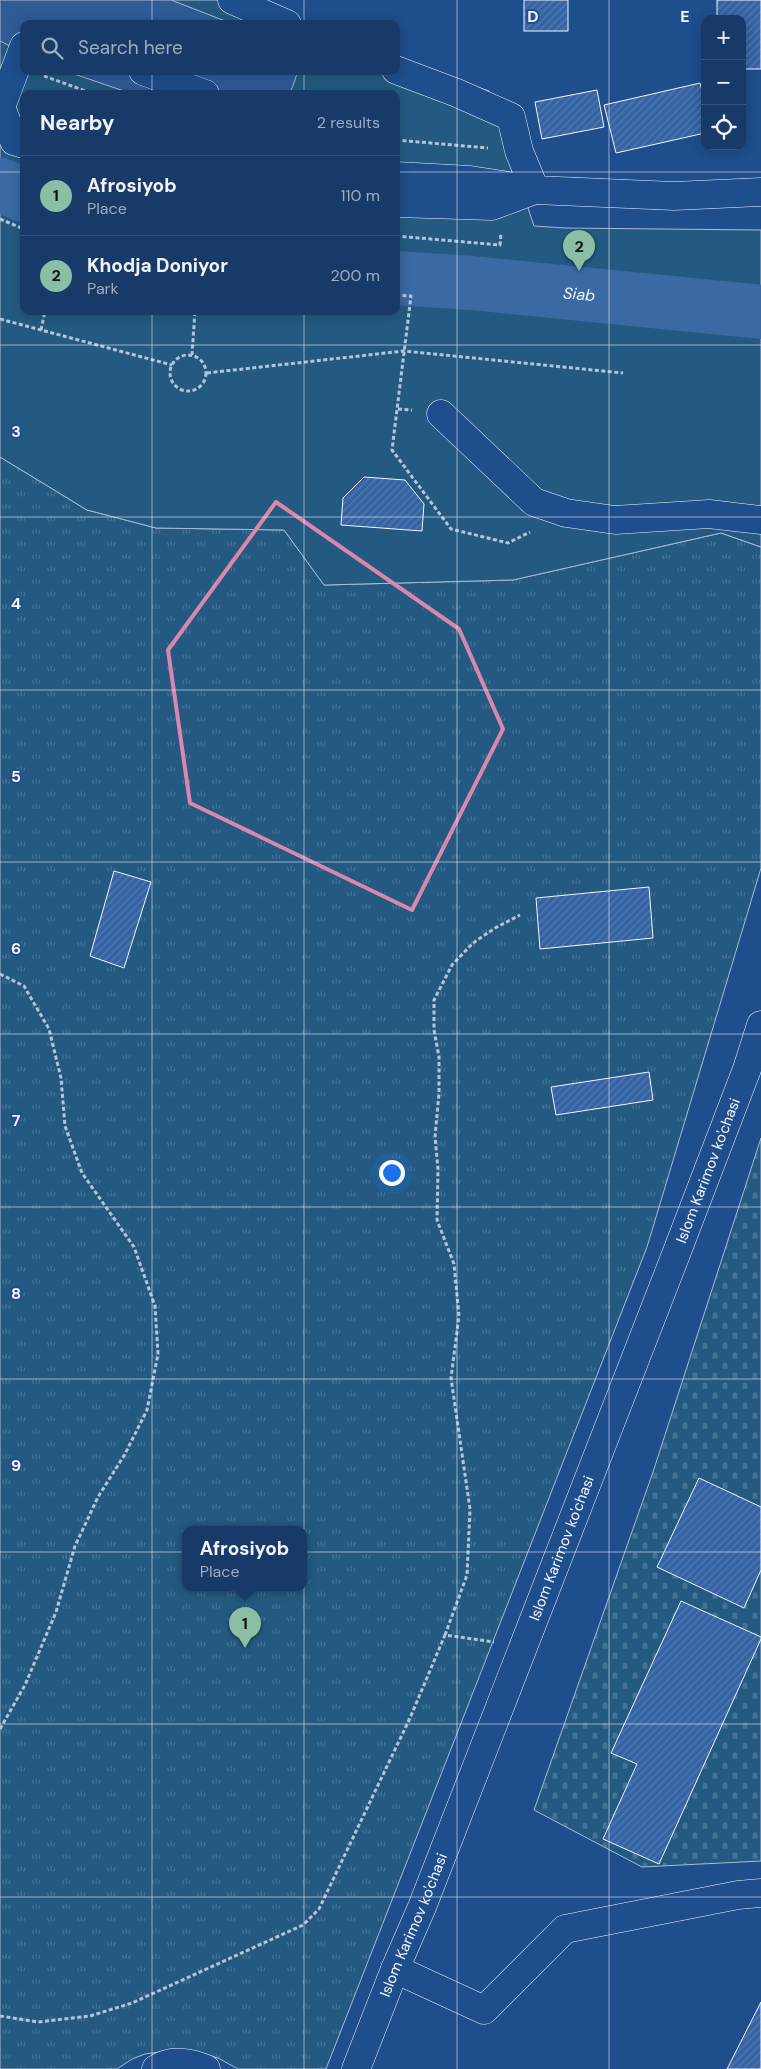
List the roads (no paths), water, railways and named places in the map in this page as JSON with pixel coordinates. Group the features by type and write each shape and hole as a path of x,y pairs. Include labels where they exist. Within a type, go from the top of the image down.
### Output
{"street":[{"path":"232,0 279,20"},
{"path":"20,57 1,108 14,140 20,142"},
{"path":"400,71 458,93 511,117 520,150 535,190"},
{"path":"154,75 194,90"},
{"path":"400,176 470,180 535,190 674,196 761,192"},
{"path":"400,203 492,206 535,190"},
{"path":"441,414 534,502 566,513 615,520 710,514 761,520"},
{"name":"Islom Karimov ko'chasi","path":"356,2069 395,1969 422,1907 673,1262 746,1070 761,1025"},
{"path":"395,1969 484,2010 565,1929 738,1895 761,1893"},
{"path":"156,2069 164,2064 192,2063 206,2069"}],"waterway":[{"name":"Siab","path":"0,185 20,193"},
{"name":"Siab","path":"400,278 472,283 761,312"}],"place":[{"name":"Khodja Doniyor","path":"579,271"},
{"name":"Afrosiyob","path":"245,1648"}]}
